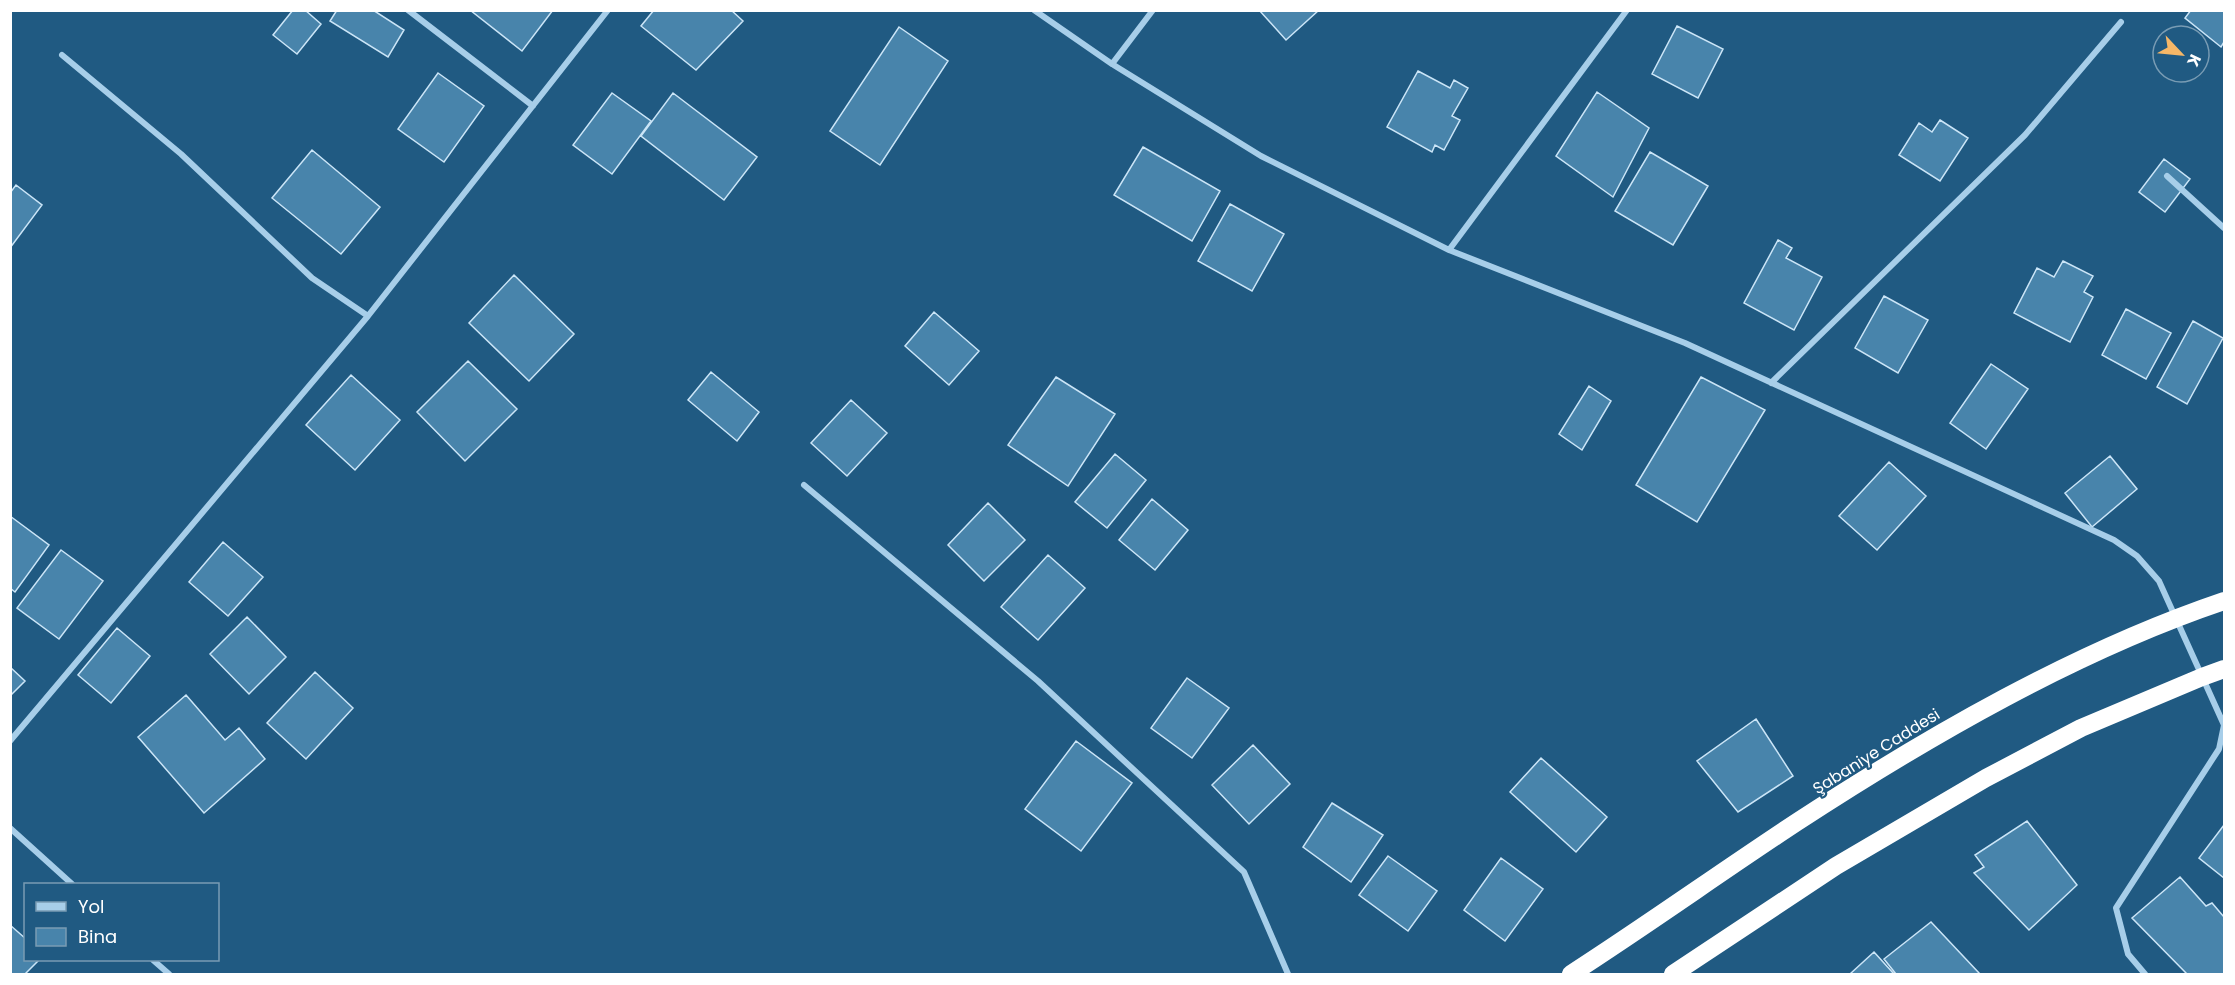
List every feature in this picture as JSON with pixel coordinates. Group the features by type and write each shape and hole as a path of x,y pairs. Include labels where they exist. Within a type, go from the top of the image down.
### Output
{"highway":[{"name":"Şabaniye Caddesi","path":"1570,975 1798,822 1955,726 2072,665 2175,617 2224,601"},
{"path":"1673,975 1836,866 1986,778 2080,728 2224,669"}],"street":[{"path":"408,10 532,106"},
{"path":"10,741 368,316 608,10"},
{"path":"1034,10 1112,64 1261,156 1449,249 1685,343 2114,540 2137,556 2159,581 2224,725 2219,748 2116,908 2128,954 2145,975"},
{"path":"1112,64 1153,10"},
{"path":"1449,249 1627,10"},
{"path":"1771,383 2025,135 2121,22"},
{"path":"62,55 181,154 312,278 368,316"},
{"path":"2167,176 2224,228"},
{"path":"804,484 1038,681 1244,872 1288,975"},
{"path":"10,828 70,883"},
{"path":"154,961 169,975"}],"building":[{"path":"293,10 305,10 321,24 297,54 273,35"},
{"path":"337,10 373,10 404,30 388,57 330,21"},
{"path":"470,10 553,10 522,51"},
{"path":"654,10 731,10 743,21 696,70 641,26"},
{"path":"1259,10 1319,10 1286,40"},
{"path":"2191,10 2224,10 2224,42 2221,47 2211,39 2211,24 2192,24 2185,18"},
{"path":"1677,26 1723,49 1698,98 1652,74"},
{"path":"899,27 948,61 880,165 830,131"},
{"path":"1418,71 1450,88 1454,80 1468,88 1452,116 1460,120 1444,150 1435,145 1432,152 1387,127"},
{"path":"438,73 484,106 444,162 398,129"},
{"path":"1597,92 1649,128 1613,197 1556,156"},
{"path":"612,93 651,121 612,174 573,145"},
{"path":"673,93 757,157 724,200 641,136"},
{"path":"1940,120 1968,138 1940,181 1899,155 1919,123 1932,132"},
{"path":"1143,147 1220,191 1192,241 1114,195"},
{"path":"312,150 380,207 341,254 272,198"},
{"path":"1650,152 1708,186 1673,245 1615,211"},
{"path":"2164,159 2190,179 2165,212 2139,192"},
{"path":"16,185 42,205 10,248 10,193"},
{"path":"1230,204 1284,234 1252,291 1198,261"},
{"path":"1778,240 1792,248 1786,258 1822,277 1794,330 1744,303"},
{"path":"2063,261 2093,276 2084,292 2093,297 2070,342 2014,313 2037,268 2054,277"},
{"path":"514,275 574,334 529,381 469,323"},
{"path":"1884,296 1928,320 1898,373 1855,348"},
{"path":"2126,309 2171,333 2146,379 2102,355"},
{"path":"934,312 979,351 949,385 905,346"},
{"path":"2193,321 2223,338 2187,404 2157,387"},
{"path":"468,361 517,409 465,461 417,412"},
{"path":"1991,364 2028,389 1986,449 1950,423"},
{"path":"711,372 759,412 737,441 688,400"},
{"path":"351,375 400,420 355,470 306,425"},
{"path":"1056,377 1115,414 1068,486 1008,445"},
{"path":"1701,377 1765,410 1697,522 1636,485"},
{"path":"1589,386 1611,401 1582,450 1559,434"},
{"path":"851,400 887,433 847,476 811,443"},
{"path":"1115,454 1146,480 1107,528 1075,502"},
{"path":"2110,456 2137,489 2092,527 2065,493"},
{"path":"1889,462 1926,496 1877,550 1839,516"},
{"path":"1152,499 1188,530 1155,570 1119,540"},
{"path":"988,503 1025,540 984,581 948,545"},
{"path":"10,516 49,545 15,592 10,588"},
{"path":"223,542 263,577 228,616 189,582"},
{"path":"61,550 103,581 59,639 17,608"},
{"path":"1048,555 1085,588 1038,640 1001,607"},
{"path":"247,617 286,657 249,694 210,654"},
{"path":"117,628 150,656 111,703 78,675"},
{"path":"10,667 25,681 10,696"},
{"path":"315,672 353,708 306,759 267,723"},
{"path":"1187,678 1229,708 1192,758 1151,728"},
{"path":"186,695 225,740 239,728 265,759 204,813 138,737"},
{"path":"1756,719 1793,776 1738,812 1697,761"},
{"path":"1076,741 1132,783 1081,851 1025,809"},
{"path":"1253,745 1290,784 1249,824 1212,785"},
{"path":"1541,758 1607,817 1576,852 1510,792"},
{"path":"1332,803 1383,835 1351,882 1303,847"},
{"path":"2027,821 2077,885 2029,930 1974,873 1984,867 1975,855"},
{"path":"2224,825 2224,878 2199,858"},
{"path":"1388,856 1437,891 1408,931 1359,895"},
{"path":"1501,858 1543,889 1505,941 1464,910"},
{"path":"2180,877 2206,906 2212,903 2224,917 2224,974 2187,974 2132,918"},
{"path":"1931,922 1978,974 1896,974 1884,959"},
{"path":"10,925 24,937 24,961 38,961 25,974 10,974"},
{"path":"1874,952 1894,974 1850,974"}]}
